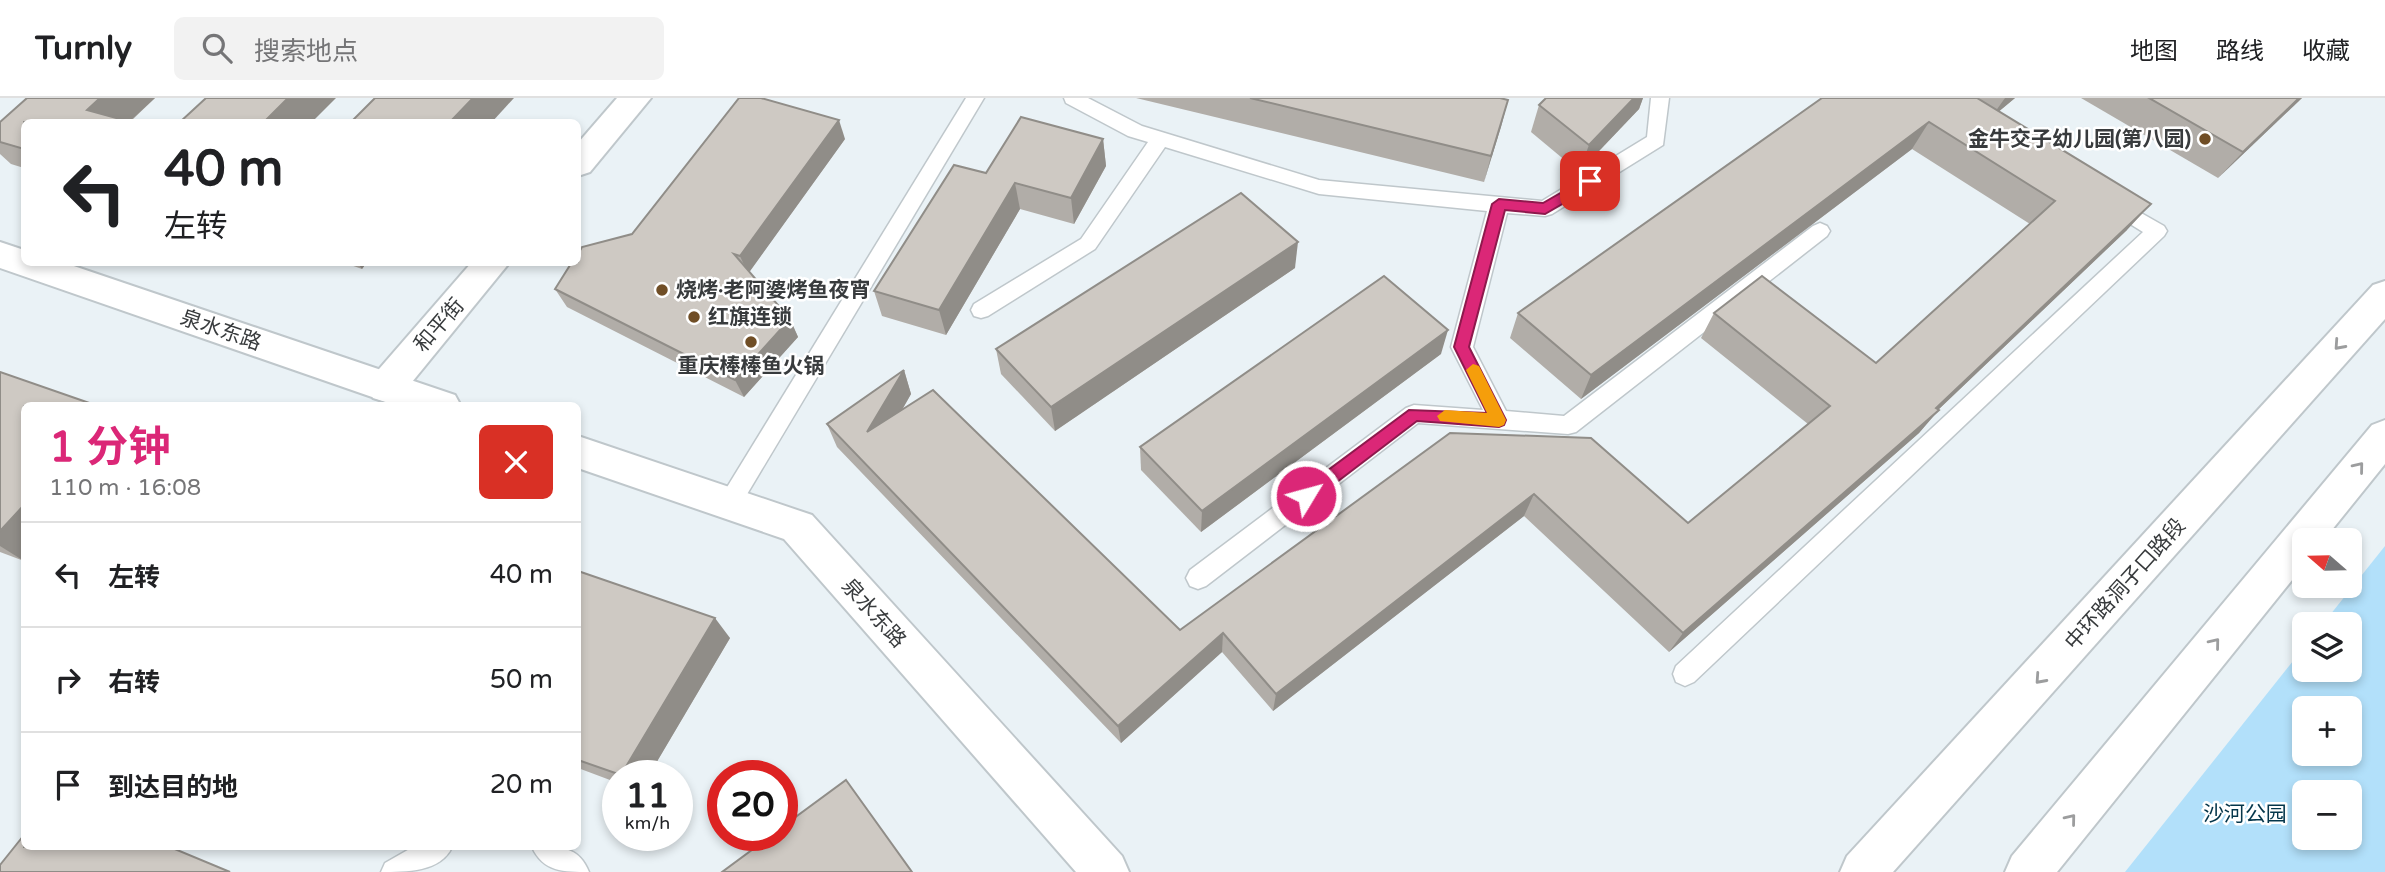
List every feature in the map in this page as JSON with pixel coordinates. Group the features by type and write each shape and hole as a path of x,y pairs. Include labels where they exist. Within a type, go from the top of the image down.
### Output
{"main road":[{"path":"581,161 635,98"},
{"name":"泉水东路","path":"0,255 21,262"},
{"name":"泉水东路","path":"32,266 430,402"},
{"name":"和平街","path":"386,387 490,266"},
{"name":"中环路洞子口路段","path":"1863,872 2385,295"},
{"path":"2028,872 2385,436"},
{"name":"泉水东路","path":"581,453 798,527 1106,872"}],"lane":[{"path":"729,504 975,98"},
{"path":"1073,98 1135,131 1320,187 1545,209 1656,140 1660,98"},
{"path":"981,310 1088,244 1161,138"},
{"path":"1685,674 2157,231 2099,196"},
{"path":"1499,204 1462,347 1499,420"},
{"path":"1198,578 1414,414 1568,425 1820,230"},
{"path":"394,872 434,850"},
{"path":"549,850 576,872"}],"green space":[{"name":"沙河公园","path":"2385,546 2385,872 2125,872 2292,662 2292,682 2362,682 2362,612 2332,612 2344,598 2362,598 2362,575"}],"building":[{"path":"27,98 100,98 87,110 120,119 21,119 21,148 0,142 0,122"},
{"path":"206,98 288,98 267,119 183,119"},
{"path":"375,98 473,98 453,119 354,119"},
{"path":"739,98 761,98 839,120 740,256 734,254 790,319 735,380 555,289 569,266 581,266 582,247 632,234"},
{"path":"1250,98 1500,98 1508,100 1491,156"},
{"path":"1546,98 1634,98 1589,145 1539,105"},
{"path":"1822,98 1977,98 2151,204 1936,408 1939,410 1683,633 1534,494 1276,694 1223,633 1118,726 827,424 904,370 867,432 933,390 1180,630 1450,433 1591,438 1688,523 1830,406 1714,313 1762,276 1876,363 2055,201 1929,122 1591,375 1518,313"},
{"path":"2149,98 2299,98 2243,152"},
{"path":"1021,117 1103,139 1071,198 1015,183 939,310 874,291 954,165 986,173"},
{"path":"1241,193 1298,242 1051,407 996,349"},
{"path":"1384,276 1448,330 1202,511 1140,447"},
{"path":"0,372 86,402 21,402 21,508 0,531"},
{"path":"581,572 715,618 630,760 602,760 602,768 581,761"},
{"path":"846,780 912,872 722,872 750,851 798,851 798,815"},
{"path":"21,839 21,850 177,850 230,872 0,872 0,865"}],"slow traffic":[{"path":"1445,416 1499,420 1473,370"}],"place":[{"name":"金牛交子幼儿园(第八园)","path":"2205,139"},
{"name":"烧烤·老阿婆烤鱼夜宵","path":"662,290"},
{"name":"红旗连锁","path":"694,317"},
{"name":"重庆棒棒鱼火锅","path":"751,342"}],"route":[{"path":"1306,496 1414,414 1499,420 1462,347 1499,204 1545,209 1590,181"}]}
